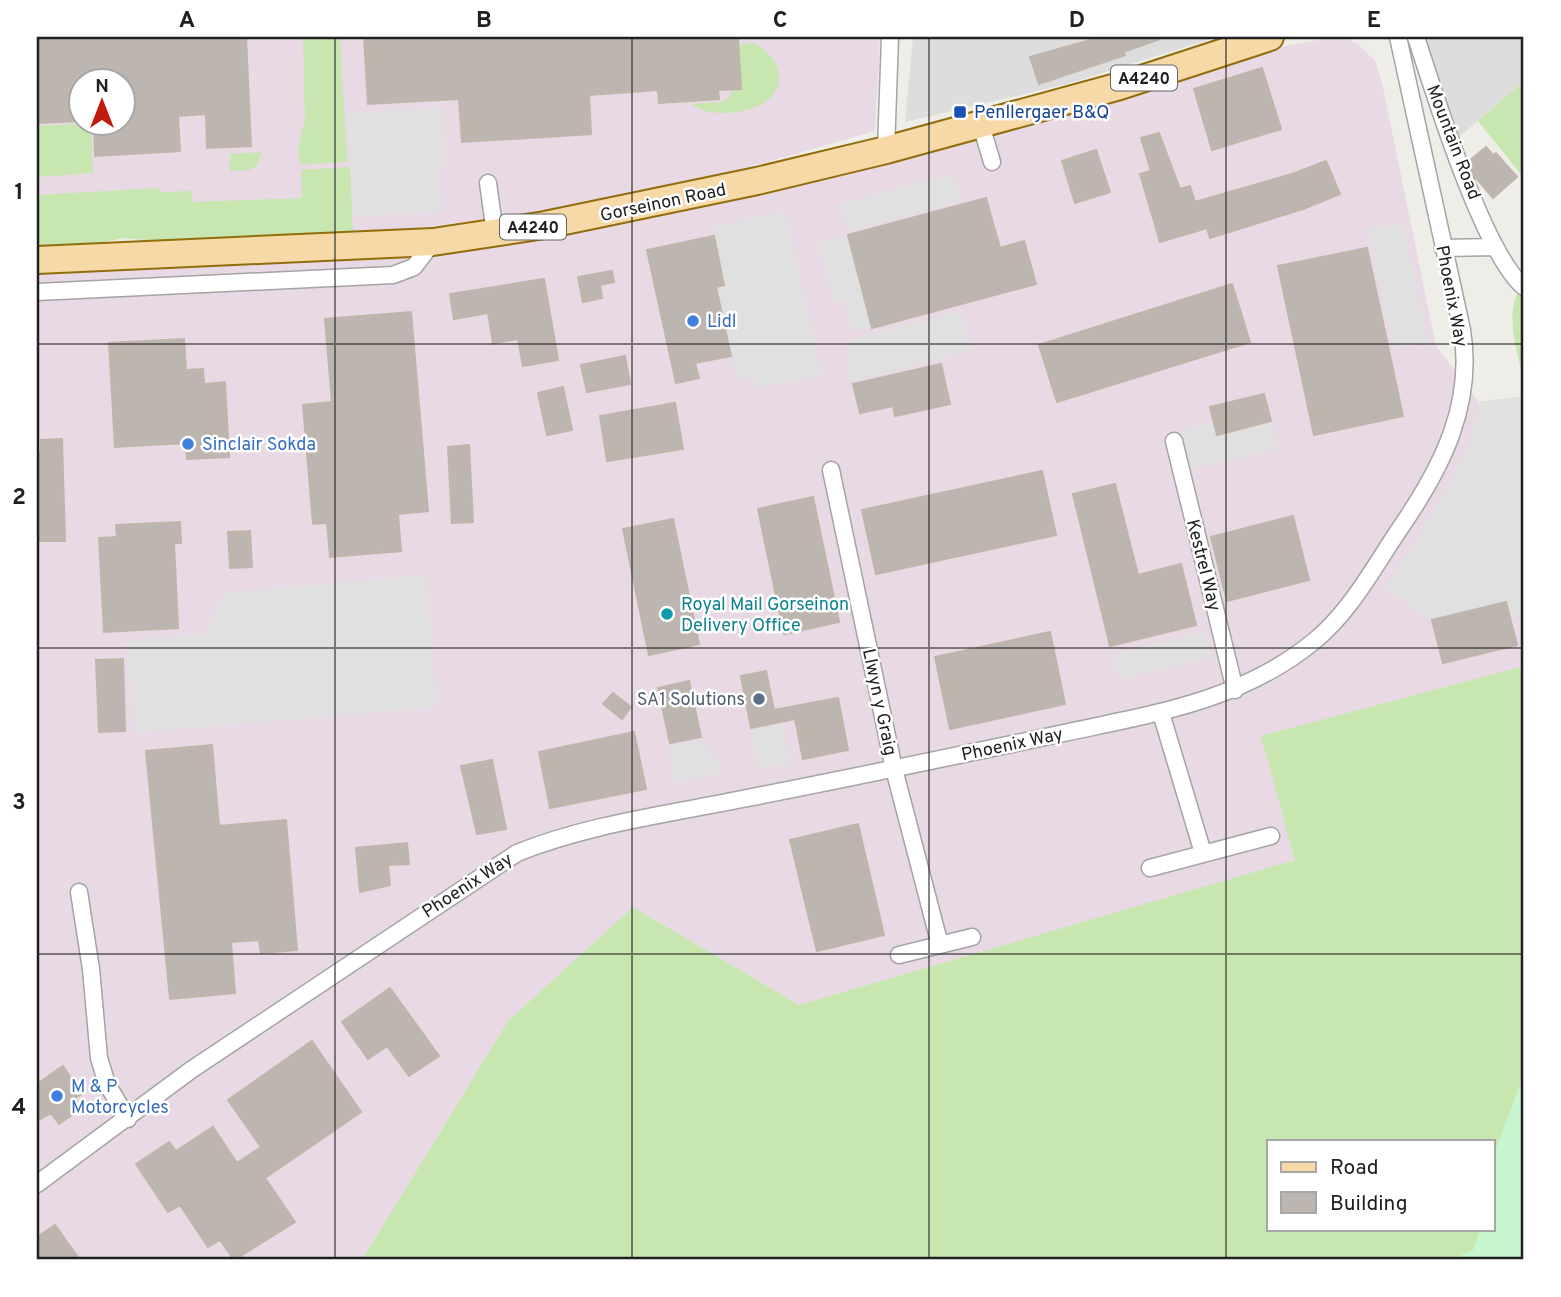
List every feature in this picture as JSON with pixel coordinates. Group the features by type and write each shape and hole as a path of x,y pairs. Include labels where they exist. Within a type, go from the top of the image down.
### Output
{"main road":[{"name":"Gorseinon Road","path":"37,260 432,242 623,211 886,150 981,125 1120,86 1270,37"}],"street":[{"path":"886,150 890,37"},
{"name":"Phoenix Way","path":"37,1184 191,1070 517,853 570,834 1161,713 1235,690 1297,654 1333,622 1424,493 1448,448 1460,408 1464,348 1398,37"},
{"name":"Mountain Road","path":"1416,37 1438,104 1494,247 1514,278 1524,287"},
{"path":"981,125 992,162"},
{"path":"488,183 495,233"},
{"path":"37,292 393,275 414,267 432,242"},
{"path":"1443,248 1494,247"},
{"name":"Kestrel Way","path":"1174,440 1235,690"},
{"name":"Llwyn y Graig","path":"831,470 894,769 940,945"},
{"path":"1161,713 1203,853"},
{"path":"1150,868 1271,836"},
{"path":"79,892 91,969 99,1058 107,1084 128,1119"},
{"path":"899,955 972,937"}],"shaded area":[{"path":"37,37 880,37 875,131 743,169 523,215 353,236 188,244 124,238 65,249 37,250"},
{"path":"913,37 1217,37 1067,84 905,122"},
{"path":"1423,37 1524,37 1524,81 1459,137"},
{"path":"1343,38 1357,43 1375,61 1382,83 1436,346 1479,402 1524,396 1524,666 1262,736 1296,860 799,1005 633,907 508,1021 362,1260 37,1260 37,270 406,255 1268,49"},
{"path":"442,107 445,163 438,170 441,211 354,217 347,113"},
{"path":"954,173 961,201 848,232 840,204"},
{"path":"785,211 822,375 757,389 754,377 737,380 716,287 724,284 712,227"},
{"path":"1403,223 1428,342 1393,349 1367,230"},
{"path":"848,235 872,326 852,331 844,301 834,303 818,243"},
{"path":"961,311 971,350 849,382 846,368 852,339"},
{"path":"1524,396 1524,615 1510,617 1505,602 1432,620 1384,588 1454,477 1470,441 1479,402"},
{"path":"1271,421 1277,448 1192,469 1182,430 1214,422 1217,434"},
{"path":"426,575 437,707 135,733 127,641 205,634 224,593"},
{"path":"1205,632 1211,657 1119,679 1113,654"},
{"path":"783,724 790,763 758,769 751,730"},
{"path":"701,740 718,762 720,773 675,783 668,747"}],"green space":[{"path":"303,37 340,37 347,162 300,165 298,148 305,121"},
{"path":"753,43 768,53 777,67 778,83 769,99 753,108 731,113 709,112 692,104 722,102 730,97 732,90 741,89 739,44"},
{"path":"1524,81 1524,178 1478,121"},
{"path":"66,124 66,136 92,136 93,173 37,177 37,126"},
{"path":"262,152 257,165 249,170 230,171 230,154"},
{"path":"350,167 353,236 188,244 124,238 65,249 37,250 37,195 159,188 159,192 191,191 192,202 302,198 301,170"},
{"path":"1524,281 1524,382 1512,317 1517,293"},
{"path":"1524,666 1524,1260 362,1260 508,1021 633,907 799,1005 1295,860 1261,736"},
{"path":"1521,1082 1524,1083 1524,1260 1452,1260 1474,1249 1480,1230 1494,1230 1494,1153"}],"building":[{"path":"37,37 246,37 251,146 207,148 206,114 178,116 180,151 95,156 94,136 136,136 136,66 66,66 66,122 37,123"},
{"path":"364,37 738,37 741,89 718,90 719,99 659,103 658,90 589,95 591,134 462,142 459,99 368,104"},
{"path":"1101,37 1160,39 1123,52 1125,55 1039,84 1030,57"},
{"path":"1262,68 1281,129 1212,150 1194,89"},
{"path":"1159,133 1180,189 1190,186 1195,202 1292,174 1326,161 1340,194 1303,209 1210,238 1207,228 1160,242 1140,174 1151,171 1141,138"},
{"path":"1486,147 1493,155 1496,153 1517,177 1493,198 1476,178 1469,161"},
{"path":"1096,150 1110,192 1075,203 1062,161"},
{"path":"986,198 1000,248 1024,241 1036,284 872,328 848,235"},
{"name":"Lidl","path":"714,236 724,285 716,287 731,356 695,363 699,378 676,383 647,250"},
{"path":"1367,248 1403,416 1314,435 1278,266"},
{"path":"612,271 614,282 600,285 602,298 583,302 578,277"},
{"path":"544,279 558,360 523,366 518,339 493,343 488,313 454,319 450,294"},
{"path":"1232,284 1250,342 1057,402 1039,345"},
{"path":"411,312 428,511 398,514 401,551 330,557 327,523 313,524 303,405 332,402 325,319"},
{"path":"184,339 186,370 203,369 204,384 225,382 229,457 187,459 186,443 115,447 109,343"},
{"path":"625,356 630,384 587,392 581,365"},
{"path":"941,364 950,404 895,416 893,406 860,413 853,384"},
{"path":"563,387 572,430 547,435 538,393"},
{"path":"1264,394 1271,421 1217,435 1210,407"},
{"path":"675,403 683,449 607,461 600,416"},
{"path":"62,439 65,541 37,541 37,452 41,452 41,440"},
{"path":"469,445 473,522 452,523 448,447"},
{"path":"1042,471 1056,535 876,574 862,510"},
{"path":"1115,484 1138,575 1181,564 1196,625 1110,646 1073,494"},
{"path":"813,497 839,622 784,634 758,509"},
{"path":"1293,516 1309,580 1227,601 1211,537"},
{"path":"673,519 699,644 649,655 623,529"},
{"path":"180,522 181,543 174,543 178,628 104,632 99,538 117,537 116,525"},
{"path":"250,531 252,567 230,568 228,532"},
{"path":"1506,602 1517,645 1443,663 1432,620"},
{"path":"1050,632 1065,704 950,729 935,657"},
{"path":"123,659 125,731 99,732 96,660"},
{"path":"766,671 774,710 838,698 848,750 803,759 795,719 751,728 741,676"},
{"path":"689,681 701,737 670,743 658,688"},
{"path":"613,693 631,707 622,719 603,704"},
{"path":"634,732 646,789 550,808 539,752"},
{"path":"212,745 219,826 286,820 297,950 261,953 259,940 231,942 235,993 170,999 146,751"},
{"path":"492,760 506,829 477,834 461,766"},
{"path":"858,824 884,935 817,951 790,840"},
{"path":"407,843 409,864 388,865 390,885 360,892 356,848"},
{"path":"390,988 439,1056 409,1076 387,1046 368,1059 342,1022"},
{"path":"312,1041 361,1112 265,1178 295,1222 234,1260 220,1240 208,1247 180,1205 168,1212 136,1164 169,1142 176,1151 213,1127 237,1163 261,1147 228,1100"},
{"name":"M & P Motorcycles","path":"63,1066 82,1094 75,1098 81,1109 59,1124 51,1113 37,1121 37,1084"},
{"path":"55,1225 80,1260 37,1260 37,1237"}],"place":[{"name":"Penllergaer B&Q","path":"960,112"},
{"name":"Lidl","path":"693,321"},
{"name":"Sinclair Sokda","path":"188,444"},
{"name":"Royal Mail Gorseinon Delivery Office","path":"667,614"},
{"name":"SA1 Solutions","path":"759,699"},
{"name":"M & P Motorcycles","path":"57,1096"}]}
